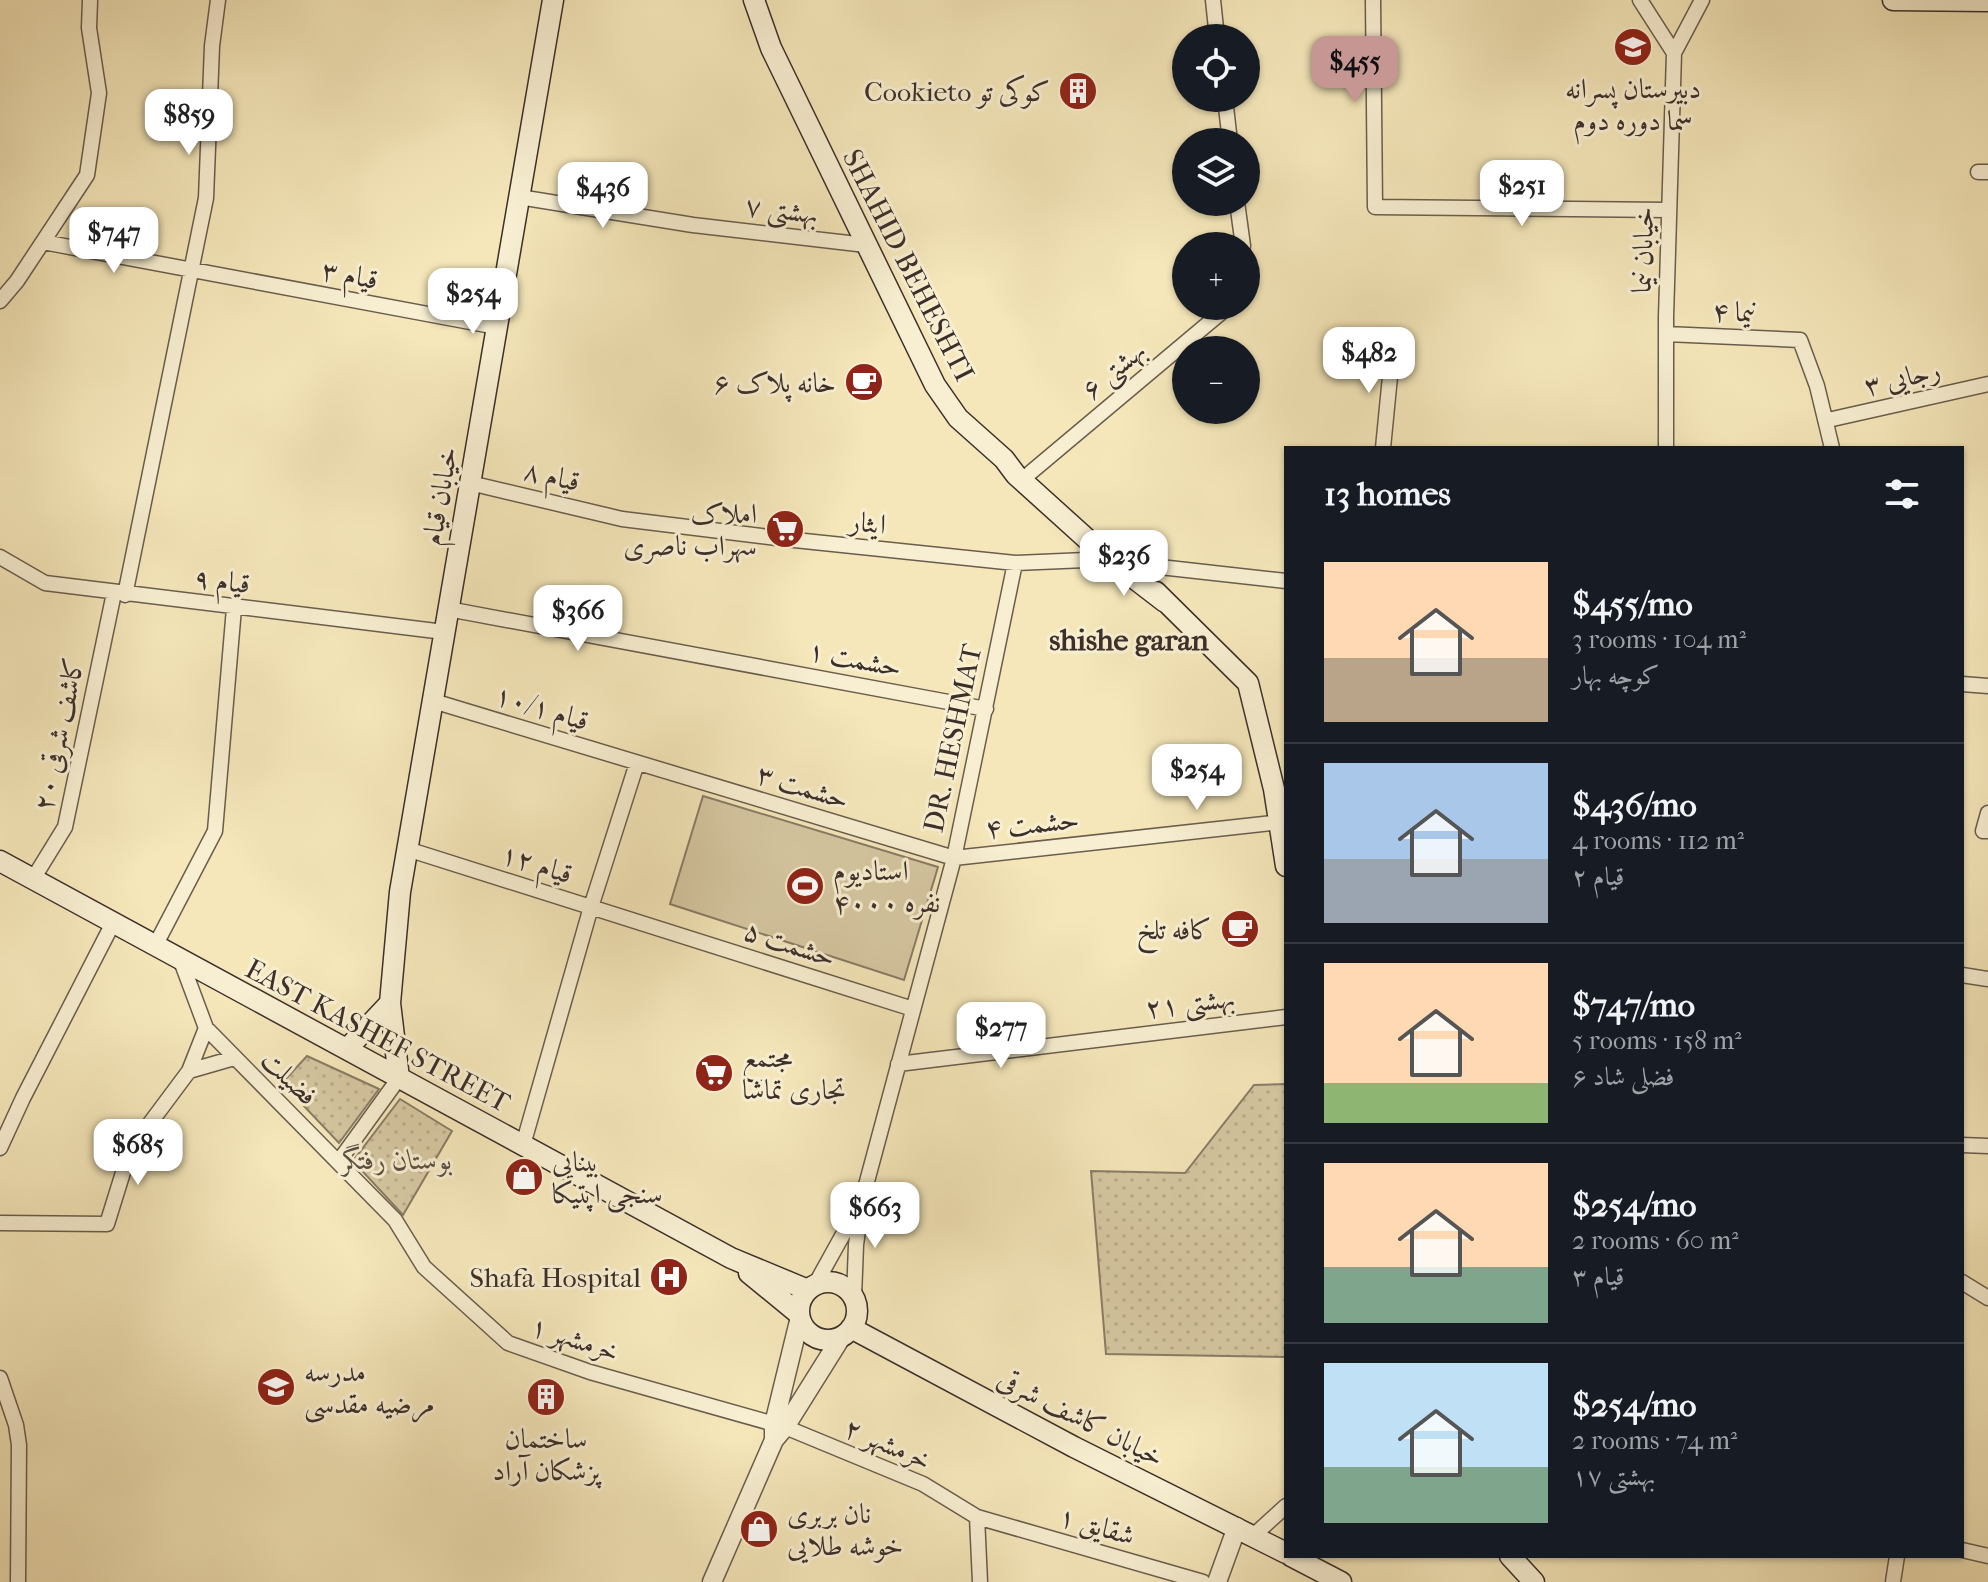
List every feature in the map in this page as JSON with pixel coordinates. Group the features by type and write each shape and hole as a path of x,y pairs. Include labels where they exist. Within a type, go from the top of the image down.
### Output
{"main road":[{"name":"خیابان قیام","path":"399,1078 390,1003 400,892 553,0"},
{"name":"SHAHID BEHESHTI","path":"754,0 771,48 866,245 935,385 958,418 1109,559 1165,602 1248,683 1280,790 1284,844"},
{"path":"1893,0 1988,1"},
{"path":"1004,459 1022,465 1133,564 1165,602"},
{"name":"EAST KASHEF STREET","path":"0,861 731,1258"},
{"path":"347,1049 390,1003"},
{"path":"731,1258 811,1287 833,1282 841,1285 854,1297 856,1318 847,1332 825,1339 816,1337 809,1332 799,1315 731,1258"},
{"path":"799,1315 802,1297 811,1287"},
{"name":"خیابان کاشف شرقی","path":"847,1332 1284,1552"},
{"name":"خیابان کاشف شرقی","path":"1295,1558 1338,1581"},
{"path":"1516,1558 1534,1582"}],"street":[{"path":"0,301 87,175 99,93 89,28 90,0"},
{"name":"کاشف شرقی ۲۰","path":"33,879 65,827 193,271 206,198 212,46 218,0"},
{"path":"1213,0 1216,24"},
{"path":"1373,0 1375,207 1669,210"},
{"path":"1640,0 1674,53"},
{"name":"خیابان نیما","path":"1666,446 1674,53 1702,0"},
{"name":"بهشتی ۷","path":"519,197 693,225 866,245"},
{"name":"قیام ۳","path":"43,242 497,327"},
{"name":"بهشتی ۶","path":"1030,473 1212,320"},
{"name":"نیما ۴","path":"1666,334 1800,340 1828,420"},
{"path":"1383,446 1393,346"},
{"name":"رجایی ۳","path":"1828,420 1988,384"},
{"path":"1828,420 1832,446"},
{"name":"قیام ۸","path":"470,483 622,519"},
{"name":"ایثار","path":"622,519 1015,563 1109,559"},
{"name":"قیام ۹","path":"0,557 45,583 444,632"},
{"name":"DR. HESHMAT","path":"862,1200 954,858 1015,563"},
{"path":"1133,564 1284,581"},
{"path":"155,946 215,831 234,608"},
{"name":"حشمت ۱","path":"448,609 986,709"},
{"path":"1964,684 1988,686"},
{"name":"قیام ۱۰/۱","path":"433,701 637,763"},
{"path":"523,1145 591,907 637,763"},
{"name":"حشمت ۳","path":"637,763 954,858"},
{"path":"1988,813 1983,831 1988,831"},
{"name":"حشمت ۴","path":"954,858 1281,822"},
{"name":"قیام ۱۲","path":"407,849 652,927"},
{"path":"0,1148 113,923"},
{"name":"حشمت ۵","path":"652,927 913,1009"},
{"name":"فضیلت","path":"181,961 206,1028 339,1161"},
{"path":"1964,975 1988,979"},
{"name":"بهشتی ۲۱","path":"898,1064 1284,1017"},
{"path":"0,1223 107,1224 130,1150 189,1071 206,1028"},
{"path":"189,1071 234,1058"},
{"path":"339,1161 399,1078"},
{"path":"1964,1145 1988,1146"},
{"name":"خرمشهر ۱","path":"339,1161 395,1220 424,1267 508,1343 590,1372 778,1430"},
{"path":"811,1287 840,1244 862,1200"},
{"path":"854,1297 862,1200"},
{"path":"1964,1283 1988,1298"},
{"path":"778,1430 799,1315"},
{"path":"712,1582 778,1430 847,1332"},
{"path":"0,1378 16,1425 20,1469 18,1582"},
{"name":"خرمشهر ۲","path":"778,1430 923,1484 977,1517"},
{"path":"1217,1582 1245,1532 1284,1507"},
{"path":"977,1517 980,1582"},
{"name":"شقایق ۱","path":"977,1517 1203,1582"},
{"path":"1964,1550 1988,1556"},
{"path":"1893,1582 1897,1558"}],"green space":[{"name":"استادیوم ۴۰۰۰ نفره","path":"703,796 938,867 904,980 670,904"},
{"name":"بوستان رفتگر","path":"307,1056 379,1089 339,1143 282,1083"},
{"path":"1284,1084 1284,1357 1106,1354 1091,1171 1185,1173 1254,1085"},
{"name":"بوستان رفتگر","path":"400,1099 452,1131 403,1215 353,1161"}],"place":[{"name":"دبیرستان پسرانه سما دوره دوم","path":"1633,47"},
{"name":"Cookieto کوکی تو","path":"1078,91"},
{"name":"خانه پلاک ۶","path":"864,382"},
{"name":"املاک سهراب ناصری","path":"785,529"},
{"name":"استادیوم ۴۰۰۰ نفره","path":"805,886"},
{"name":"کافه تلخ","path":"1240,929"},
{"name":"مجتمع تجاری تماشا","path":"714,1073"},
{"name":"بینایی سنجی اپتیکا","path":"524,1177"},
{"name":"Shafa Hospital","path":"669,1277"},
{"name":"مدرسه مرضیه مقدسی","path":"276,1387"},
{"name":"ساختمان پزشکان آراد","path":"546,1397"},
{"name":"نان بربری خوشه طلایی","path":"759,1529"}],"district":[{"name":"shishe garan","path":"1129,640"}]}
